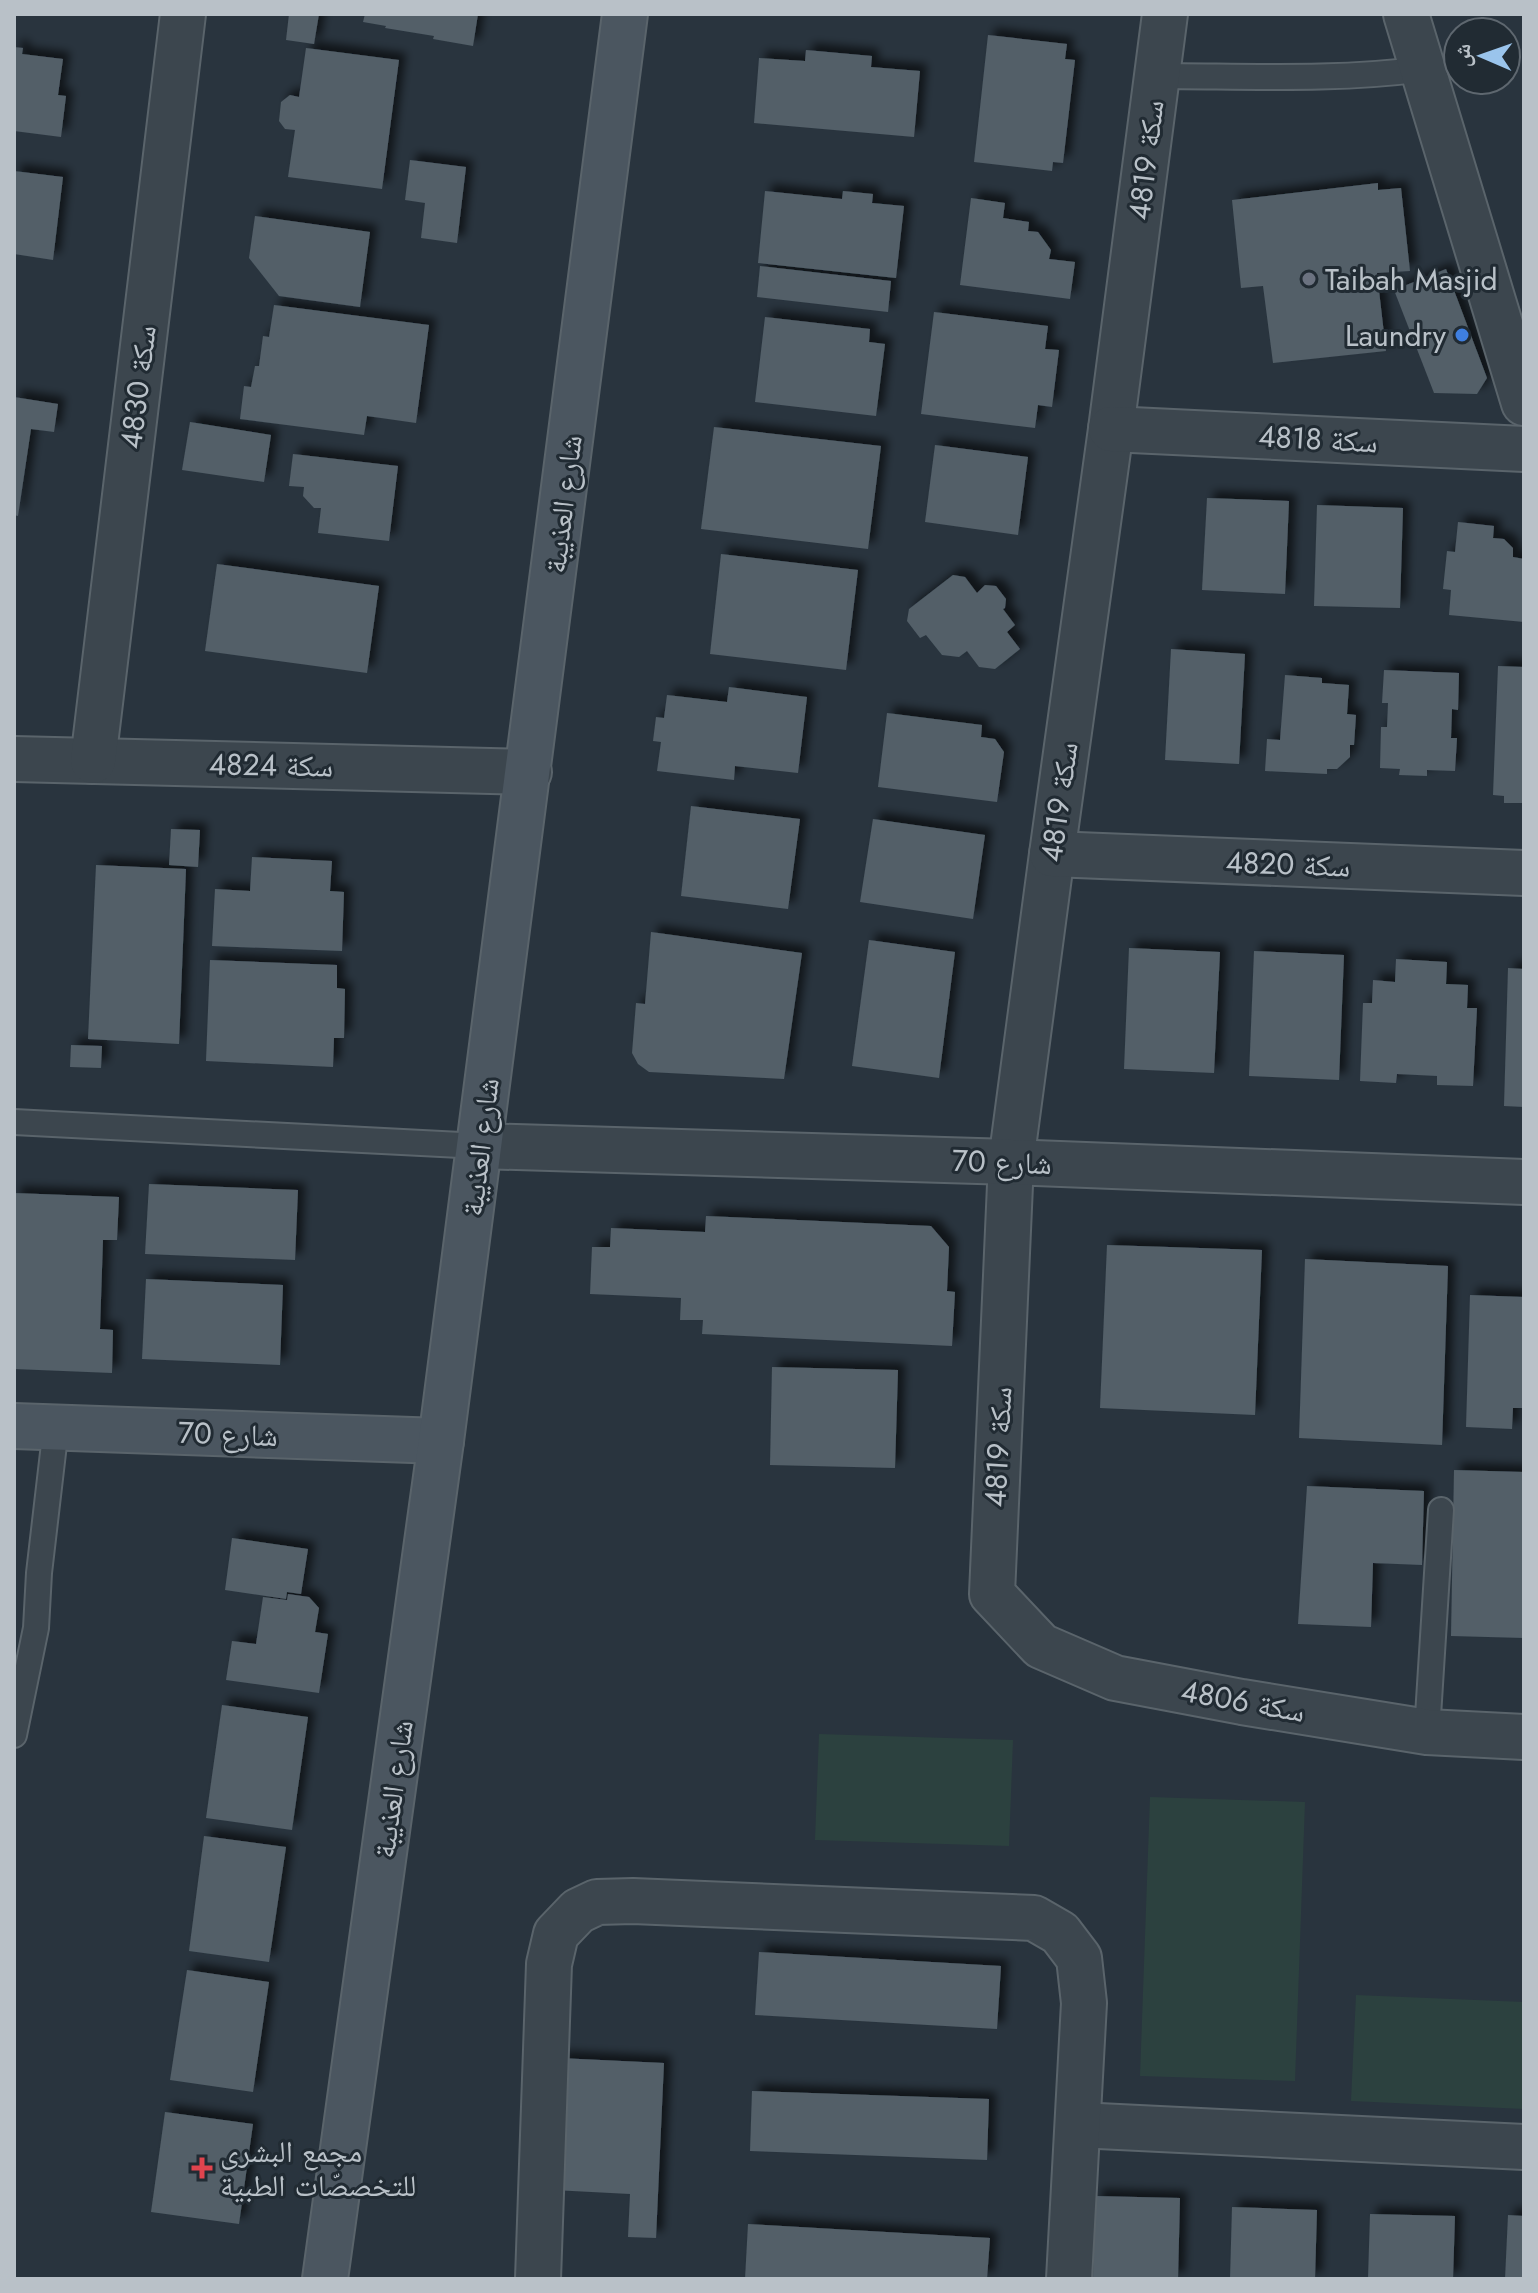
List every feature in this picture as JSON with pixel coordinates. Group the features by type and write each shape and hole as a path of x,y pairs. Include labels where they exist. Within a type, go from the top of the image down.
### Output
{"street":[{"name":"سكة 4830","path":"93,761 183,14"},
{"name":"شارع العذيبة","path":"325,2279 441,1441 625,14"},
{"name":"سكة 4819","path":"992,1594 1011,1162 1165,14"},
{"path":"1406,14 1524,403"},
{"name":"سكة 4818","path":"1111,429 1524,449"},
{"name":"سكة 4824","path":"14,759 529,772"},
{"name":"سكة 4820","path":"1052,854 1524,873"},
{"name":"شارع 70","path":"480,1146 1524,1182"},
{"name":"شارع 70","path":"35,1426 441,1441"},
{"name":"سكة 4806","path":"992,1594 1041,1646 1115,1678 1427,1732 1524,1737"},
{"path":"538,2279 549,1964 556,1934 578,1911 597,1902 633,1901 1034,1918 1060,1933 1079,1958 1084,2003 1069,2279"},
{"path":"1078,2125 1524,2147"}],"lane":[{"path":"1157,76 1352,75 1423,69"},
{"path":"14,1122 480,1146"},
{"path":"14,1735 36,1628 39,1573 35,1426"},
{"path":"1427,1732 1441,1510"}],"green space":[{"path":"819,1734 1013,1740 1009,1846 815,1840"},
{"path":"1150,1797 1305,1802 1295,2081 1140,2076"},
{"path":"1356,1995 1524,2002 1524,2109 1351,2101"}],"building":[{"path":"289,14 319,14 314,44 286,40"},
{"path":"365,14 478,14 473,46 363,22"},
{"path":"988,35 1067,44 1065,59 1075,60 1063,163 1053,162 1052,171 974,162"},
{"path":"14,47 23,48 22,54 63,59 58,95 66,96 61,137 14,131"},
{"path":"306,48 399,60 382,189 288,177 295,130 285,129 279,121 281,102 290,95 299,97"},
{"path":"806,50 872,56 871,67 920,71 914,137 754,123 759,58 805,61"},
{"path":"410,160 466,167 457,243 421,238 425,203 405,200"},
{"path":"14,171 63,177 53,260 14,254"},
{"name":"Taibah Masjid","path":"1378,183 1378,190 1401,188 1410,271 1377,273 1386,351 1273,363 1263,286 1241,288 1232,200"},
{"path":"765,191 842,199 843,191 873,194 872,203 904,206 896,278 758,263"},
{"path":"971,198 1005,203 1003,218 1029,222 1028,231 1038,232 1051,250 1049,259 1075,262 1070,299 960,285"},
{"path":"255,216 370,232 360,307 279,296 249,258"},
{"path":"760,266 891,281 888,312 757,297"},
{"path":"1446,269 1487,378 1477,394 1434,393 1394,290"},
{"path":"274,305 429,325 416,423 367,416 364,435 240,419 244,386 251,387 255,366 259,366 263,336 269,337"},
{"path":"934,312 1048,326 1045,349 1059,350 1052,407 1038,405 1035,428 921,414"},
{"path":"765,317 870,329 869,342 885,344 876,416 755,402"},
{"path":"14,397 58,404 54,432 31,429 18,516 14,515"},
{"path":"190,422 271,435 264,482 182,470"},
{"path":"714,427 881,446 868,549 701,529"},
{"path":"935,445 1028,457 1018,535 925,522"},
{"path":"293,454 398,466 389,541 318,533 321,508 314,508 303,496 304,487 289,486"},
{"path":"1207,498 1289,501 1285,594 1202,590"},
{"path":"1317,505 1403,508 1400,608 1314,606"},
{"path":"1458,522 1494,526 1493,538 1504,539 1513,548 1513,557 1524,559 1524,622 1449,615 1451,590 1443,589 1447,551 1455,552"},
{"path":"721,554 858,570 846,670 710,654"},
{"path":"217,564 379,586 367,673 205,651"},
{"path":"953,575 965,577 977,593 985,585 996,586 1006,599 1003,609 1015,625 1007,632 1020,649 995,669 979,667 967,651 959,657 942,655 926,635 920,638 907,621 909,609"},
{"path":"1171,649 1245,654 1239,764 1165,760"},
{"path":"1498,666 1524,667 1524,803 1504,803 1504,796 1493,795"},
{"path":"1384,670 1459,673 1458,710 1452,709 1451,738 1457,738 1455,771 1427,770 1427,776 1399,775 1400,769 1380,768 1381,727 1387,727 1388,703 1382,703"},
{"path":"1285,675 1322,678 1322,683 1349,685 1347,714 1356,715 1354,745 1350,745 1350,757 1337,769 1327,769 1327,774 1265,771 1267,739 1280,740"},
{"path":"729,687 807,697 798,773 735,766 734,780 657,771 661,742 653,741 656,717 664,718 667,695 727,702"},
{"path":"887,713 982,725 981,737 995,739 1004,752 997,802 878,787"},
{"path":"691,806 800,819 788,909 681,896"},
{"path":"873,819 985,835 973,919 860,902"},
{"path":"171,829 200,830 198,867 169,865"},
{"path":"252,857 332,861 330,891 344,892 342,951 212,946 215,889 250,891"},
{"path":"96,865 186,869 179,1044 88,1039"},
{"path":"651,932 802,953 784,1079 649,1072 638,1064 632,1053 636,1003 645,1004"},
{"path":"869,940 955,952 939,1078 852,1066"},
{"path":"1129,948 1220,952 1214,1073 1124,1069"},
{"path":"1254,951 1344,955 1339,1080 1249,1076"},
{"path":"1396,959 1447,962 1446,984 1468,985 1467,1008 1477,1008 1473,1086 1437,1085 1437,1076 1397,1074 1396,1083 1360,1081 1363,1003 1372,1003 1373,980 1395,982"},
{"path":"210,960 337,965 337,988 345,989 344,1038 334,1038 333,1067 206,1061"},
{"path":"1508,968 1524,969 1524,1107 1504,1106"},
{"path":"71,1045 102,1046 101,1068 70,1067"},
{"path":"149,1184 298,1190 295,1260 145,1254"},
{"path":"14,1193 119,1197 117,1240 103,1240 100,1329 113,1330 112,1373 14,1369"},
{"path":"706,1216 931,1226 949,1247 947,1291 955,1292 952,1346 702,1334 703,1320 680,1320 681,1298 590,1294 592,1247 610,1247 611,1228 705,1232"},
{"path":"1107,1245 1262,1250 1255,1415 1100,1408"},
{"path":"1305,1259 1448,1266 1442,1445 1299,1438"},
{"path":"146,1279 283,1285 280,1365 142,1359"},
{"path":"1470,1295 1524,1297 1524,1408 1513,1408 1512,1429 1466,1427"},
{"path":"772,1367 898,1370 895,1468 770,1465"},
{"path":"1454,1470 1524,1472 1524,1638 1451,1636"},
{"path":"1307,1486 1424,1491 1422,1565 1373,1563 1371,1627 1298,1624"},
{"path":"232,1538 308,1549 301,1594 287,1592 286,1599 225,1590"},
{"path":"288,1594 309,1597 319,1608 315,1632 328,1634 319,1693 226,1680 232,1641 256,1644 263,1597 287,1600"},
{"path":"222,1705 308,1717 292,1830 206,1818"},
{"path":"204,1836 286,1847 269,1962 189,1951"},
{"path":"759,1952 1001,1966 997,2029 755,2015"},
{"path":"187,1970 269,1982 253,2092 170,2080"},
{"path":"559,2058 664,2063 656,2238 628,2237 630,2194 553,2190"},
{"path":"752,2091 989,2099 987,2160 750,2151"},
{"name":"مجمع البشرى للتخصصّات الطبية","path":"165,2112 253,2124 239,2224 151,2212"},
{"path":"1095,2196 1180,2198 1178,2279 1093,2279"},
{"path":"1232,2207 1317,2210 1315,2279 1230,2279"},
{"path":"1370,2214 1455,2216 1453,2279 1368,2279"},
{"path":"1508,2215 1524,2216 1524,2279 1505,2279"},
{"path":"748,2224 990,2238 987,2279 745,2279"}],"place":[{"name":"Taibah Masjid","path":"1309,279"},
{"name":"Laundry","path":"1462,335"},
{"name":"مجمع البشرى للتخصصّات الطبية","path":"202,2168"}]}
